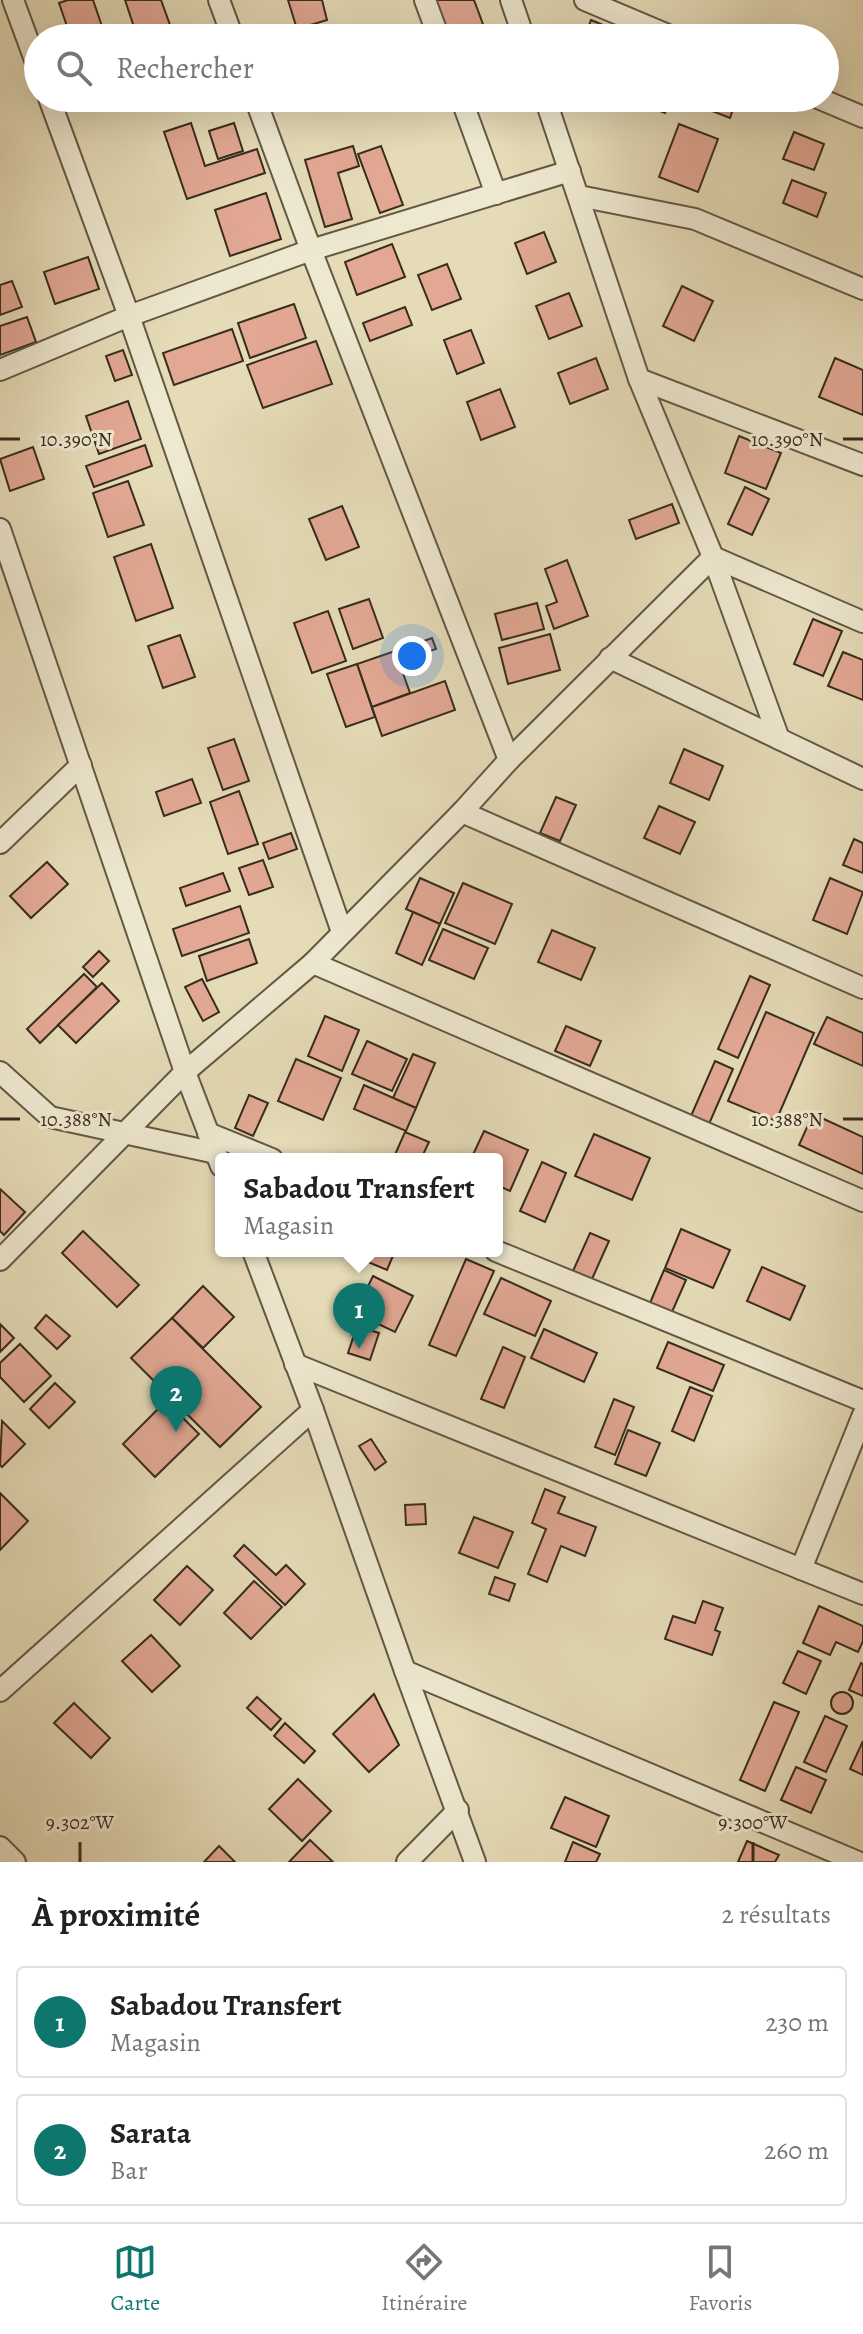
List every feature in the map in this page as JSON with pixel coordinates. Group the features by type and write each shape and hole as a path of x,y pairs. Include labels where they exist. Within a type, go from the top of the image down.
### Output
{"street":[{"path":"13,0 24,30"},
{"path":"219,0 228,24"},
{"path":"425,0 434,24"},
{"path":"511,0 519,24"},
{"path":"585,0 642,24"},
{"path":"839,107 863,117"},
{"path":"54,112 129,316 342,932"},
{"path":"260,112 509,760"},
{"path":"466,112 496,194"},
{"path":"550,112 639,379 713,557 779,739"},
{"path":"0,370 129,316 311,250 570,171"},
{"path":"579,196 695,219 863,289"},
{"path":"639,379 863,465"},
{"path":"0,529 215,1153"},
{"path":"713,557 863,622"},
{"path":"0,1260 185,1072 313,963 509,760 713,557"},
{"path":"610,658 863,779"},
{"path":"0,843 81,765"},
{"path":"462,812 863,988"},
{"path":"313,963 863,1201"},
{"path":"0,1072 50,1117 124,1133 215,1159"},
{"path":"208,1133 257,1153"},
{"path":"503,1254 863,1401"},
{"path":"255,1257 475,1862"},
{"path":"295,1364 863,1594"},
{"path":"0,1691 313,1410"},
{"path":"801,1569 863,1415"},
{"path":"405,1671 858,1862"},
{"path":"407,1862 458,1810"},
{"path":"0,1847 15,1862"}],"building":[{"path":"93,0 101,24 66,24 59,3"},
{"path":"125,0 161,0 170,24 133,24"},
{"path":"288,0 322,0 327,20 295,24"},
{"path":"430,0 474,0 483,24 439,24"},
{"path":"715,112 732,112 730,118"},
{"path":"191,123 205,166 257,149 265,173 187,199 164,132"},
{"path":"234,123 243,151 218,159 209,131"},
{"path":"679,124 718,139 698,192 659,177"},
{"path":"794,132 824,144 814,170 783,159"},
{"path":"353,146 359,166 338,173 352,219 325,227 305,160"},
{"path":"381,146 403,205 380,213 358,154"},
{"path":"792,180 826,193 817,217 783,203"},
{"path":"266,193 281,239 230,256 215,210"},
{"path":"544,232 556,262 527,274 515,243"},
{"path":"392,244 405,277 357,295 345,262"},
{"path":"88,257 99,289 55,304 44,272"},
{"path":"447,264 461,299 432,310 418,275"},
{"path":"12,281 22,307 0,315 0,285"},
{"path":"682,286 713,301 694,341 663,326"},
{"path":"569,293 582,326 549,339 536,306"},
{"path":"294,304 306,338 250,358 238,323"},
{"path":"405,307 412,325 370,341 363,323"},
{"path":"27,317 36,342 0,355 0,326"},
{"path":"232,329 243,361 174,385 163,353"},
{"path":"471,330 484,363 457,374 444,340"},
{"path":"316,341 332,384 263,408 247,365"},
{"path":"123,350 132,375 115,381 106,356"},
{"path":"596,358 608,389 570,404 558,373"},
{"path":"835,358 863,370 863,415 819,397"},
{"path":"500,389 515,427 481,440 467,402"},
{"path":"128,401 141,439 99,454 86,416"},
{"path":"739,436 781,453 766,489 725,473"},
{"path":"145,445 152,466 94,487 86,466"},
{"path":"33,447 44,479 10,491 0,459"},
{"path":"128,481 144,525 108,537 93,493"},
{"path":"745,487 769,499 752,535 728,524"},
{"path":"672,504 679,523 636,539 629,520"},
{"path":"342,506 359,547 326,560 309,519"},
{"path":"151,544 173,608 136,621 114,557"},
{"path":"567,560 588,616 554,629 546,606 557,602 545,569"},
{"path":"369,599 383,638 353,649 339,609"},
{"path":"537,603 544,629 502,640 495,614"},
{"path":"328,611 346,661 312,673 294,623"},
{"path":"813,619 842,631 823,676 794,664"},
{"path":"550,634 560,670 508,684 499,648"},
{"path":"180,635 195,677 163,688 148,646"},
{"path":"432,638 436,649 399,662 395,651"},
{"path":"395,651 410,693 372,707 357,664"},
{"path":"843,652 863,660 863,700 828,686"},
{"path":"357,664 375,717 346,727 327,674"},
{"path":"445,681 455,710 382,736 372,707"},
{"path":"234,739 249,781 223,790 208,748"},
{"path":"684,749 723,766 709,800 670,783"},
{"path":"192,779 201,803 164,816 156,792"},
{"path":"239,791 258,844 228,854 210,802"},
{"path":"556,797 576,805 560,841 540,833"},
{"path":"659,806 695,822 680,854 644,838"},
{"path":"291,833 297,849 269,859 263,843"},
{"path":"854,839 863,843 863,873 843,865"},
{"path":"263,860 273,887 249,895 239,868"},
{"path":"47,862 68,884 31,918 10,896"},
{"path":"223,873 230,891 186,906 180,888"},
{"path":"420,878 454,893 440,924 406,909"},
{"path":"830,878 863,892 847,934 813,920"},
{"path":"463,883 512,904 495,944 445,923"},
{"path":"240,906 249,933 182,956 173,929"},
{"path":"413,912 440,924 422,965 396,953"},
{"path":"443,929 488,948 474,979 429,960"},
{"path":"552,930 595,948 581,980 538,962"},
{"path":"249,939 257,963 207,981 199,956"},
{"path":"99,951 109,961 93,977 83,967"},
{"path":"84,974 97,987 40,1043 27,1029"},
{"path":"750,976 770,985 738,1058 718,1049"},
{"path":"202,979 219,1012 203,1021 185,987"},
{"path":"102,983 119,1001 76,1043 58,1025"},
{"path":"766,1012 814,1033 776,1121 728,1101"},
{"path":"325,1016 359,1030 342,1071 308,1056"},
{"path":"827,1017 863,1033 863,1066 814,1044"},
{"path":"566,1026 601,1041 590,1066 555,1051"},
{"path":"367,1041 407,1059 392,1091 352,1074"},
{"path":"413,1054 435,1063 416,1108 393,1098"},
{"path":"296,1059 341,1078 323,1120 278,1101"},
{"path":"715,1061 733,1069 709,1124 691,1116"},
{"path":"364,1085 416,1108 406,1131 354,1109"},
{"path":"249,1095 268,1103 253,1136 235,1128"},
{"path":"813,1114 863,1137 863,1174 799,1145"},
{"path":"484,1131 528,1150 510,1191 503,1188 503,1153 474,1153"},
{"path":"405,1132 429,1142 424,1153 396,1153"},
{"path":"594,1134 650,1158 632,1200 575,1176"},
{"path":"542,1162 566,1173 545,1222 520,1211"},
{"path":"0,1189 25,1212 4,1235 0,1231"},
{"path":"681,1229 730,1250 713,1288 665,1268"},
{"path":"83,1231 139,1285 117,1307 62,1253"},
{"path":"590,1233 609,1241 592,1279 573,1271"},
{"path":"370,1257 392,1257 387,1270 368,1262"},
{"path":"466,1259 494,1271 456,1356 429,1345"},
{"path":"762,1267 805,1286 790,1320 747,1301"},
{"path":"664,1270 686,1280 672,1312 650,1303"},
{"path":"373,1276 413,1296 395,1332 355,1313"},
{"path":"501,1278 551,1301 535,1336 484,1314"},
{"path":"203,1286 234,1317 203,1348 172,1318"},
{"path":"46,1315 70,1336 57,1349 35,1328"},
{"path":"172,1318 261,1407 220,1447 131,1358"},
{"path":"0,1324 14,1338 0,1352"},
{"path":"357,1326 379,1333 370,1360 348,1353"},
{"path":"544,1329 597,1353 584,1382 531,1358"},
{"path":"668,1342 724,1365 713,1391 657,1368"},
{"path":"20,1344 51,1376 24,1402 0,1377 0,1363"},
{"path":"503,1347 525,1357 504,1408 481,1399"},
{"path":"55,1383 75,1402 49,1428 30,1409"},
{"path":"690,1387 712,1396 694,1441 672,1431"},
{"path":"614,1399 634,1407 615,1455 595,1447"},
{"path":"166,1401 199,1434 155,1477 123,1444"},
{"path":"2,1421 25,1444 2,1467 0,1465"},
{"path":"628,1430 660,1443 646,1476 615,1464"},
{"path":"371,1439 386,1462 375,1470 359,1446"},
{"path":"545,1489 565,1497 558,1513 596,1527 585,1556 561,1546 547,1582 528,1574 546,1529 532,1523"},
{"path":"0,1493 28,1521 0,1550"},
{"path":"425,1504 426,1524 406,1525 405,1505"},
{"path":"474,1517 513,1532 498,1568 459,1553"},
{"path":"244,1545 276,1575 286,1565 305,1584 285,1605 234,1556"},
{"path":"187,1566 213,1590 180,1625 154,1600"},
{"path":"495,1577 515,1584 509,1601 489,1594"},
{"path":"254,1581 282,1607 251,1639 224,1613"},
{"path":"703,1601 723,1608 715,1630 720,1632 712,1655 665,1639 673,1616 695,1623"},
{"path":"819,1606 863,1626 863,1641 858,1652 836,1642 830,1655 803,1643"},
{"path":"151,1635 180,1666 152,1692 122,1661"},
{"path":"798,1651 821,1661 806,1694 783,1683"},
{"path":"863,1664 863,1696 849,1690"},
{"path":"842,1692 850,1695 853,1703 850,1711 842,1714 834,1711 831,1703 834,1695"},
{"path":"374,1694 399,1745 369,1772 333,1734"},
{"path":"257,1697 281,1719 271,1730 247,1708"},
{"path":"774,1702 799,1712 765,1791 740,1780"},
{"path":"74,1703 110,1738 91,1758 54,1723"},
{"path":"825,1716 847,1726 826,1772 804,1762"},
{"path":"285,1723 315,1751 304,1763 274,1736"},
{"path":"863,1741 863,1775 850,1769"},
{"path":"796,1767 826,1780 811,1813 781,1800"},
{"path":"298,1779 331,1811 302,1841 269,1809"},
{"path":"565,1797 609,1816 596,1847 551,1828"},
{"path":"310,1840 333,1862 289,1862"},
{"path":"747,1841 779,1855 775,1862 738,1862"},
{"path":"573,1842 600,1854 596,1862 565,1862"},
{"path":"219,1846 235,1862 204,1862"}],"place":[{"name":"Sabadou Transfert","path":"359,1349"},
{"name":"Sarata","path":"176,1432"}]}
